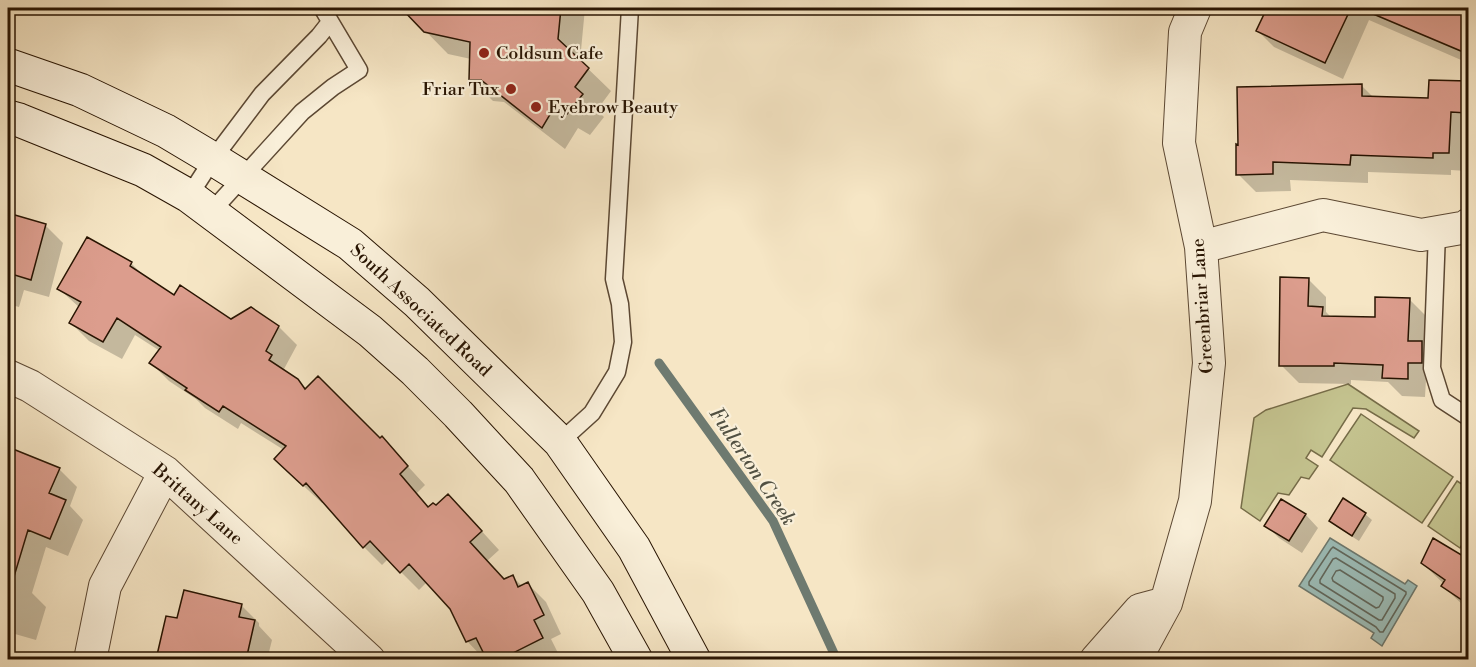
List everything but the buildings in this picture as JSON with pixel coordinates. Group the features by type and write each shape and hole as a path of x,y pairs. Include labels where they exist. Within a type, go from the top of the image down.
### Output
{"street":[{"name":"Greenbriar Lane","path":"1135,660 1166,603 1195,501 1209,363 1201,247 1179,143 1185,32 1195,8"},
{"name":"South Associated Road","path":"8,65 80,90 166,131 350,244 417,302 560,442 634,549 694,660"},
{"path":"8,117 143,170 200,204 370,331 415,371 519,480 598,592 636,660"},
{"path":"1201,247 1323,215 1421,235 1458,228"},
{"name":"Brittany Lane","path":"8,376 30,386 165,472 369,660"},
{"path":"90,660 105,586 165,472"},
{"path":"1096,660 1140,610 1166,603"}],"lane":[{"path":"560,442 592,413 617,372 623,342 620,304 614,279 630,8"},
{"path":"200,204 242,177 302,112 359,70 327,14"},
{"path":"200,204 213,159 262,94 319,36 327,14"},
{"path":"1458,228 1432,368 1442,400 1468,417"}],"shaded area":[{"path":"1348,384 1419,431 1414,438 1366,409 1353,408 1322,457 1311,450 1306,458 1318,466 1309,479 1301,477 1289,495 1278,493 1260,521 1241,508 1254,418 1266,410"},
{"path":"1361,414 1453,477 1422,523 1330,460"},
{"path":"1457,481 1468,488 1468,535 1460,548 1428,526"}],"water":[{"path":"1330,538 1405,584 1408,580 1417,586 1382,646 1371,638 1374,633 1299,586"}],"waterway":[{"name":"Fullerton Creek","path":"659,363 773,521 837,660"}],"place":[{"name":"Coldsun Cafe","path":"484,53"},
{"name":"Friar Tux","path":"511,89"},
{"name":"Eyebrow Beauty","path":"536,107"}]}
